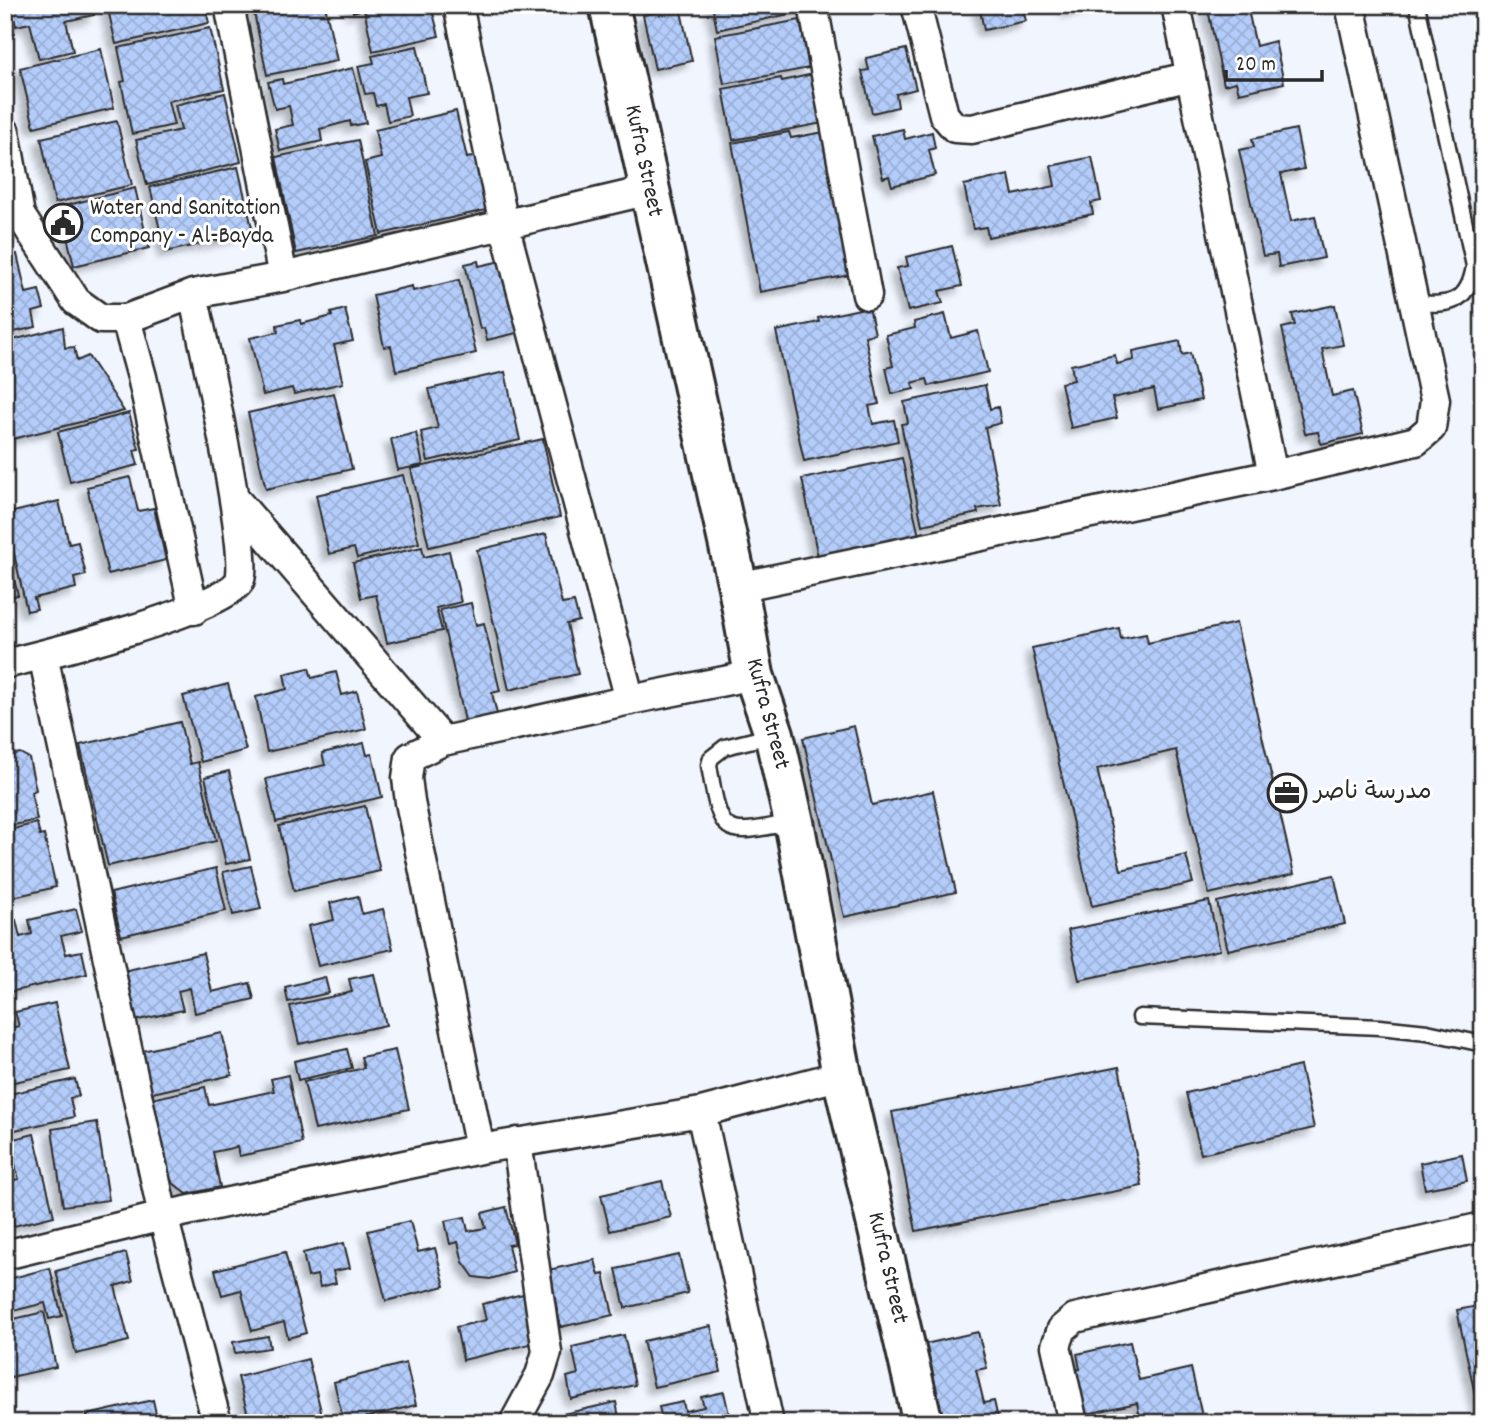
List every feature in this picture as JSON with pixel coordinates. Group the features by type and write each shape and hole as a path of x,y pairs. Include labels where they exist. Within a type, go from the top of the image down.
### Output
{"street":[{"path":"229,5 283,277"},
{"path":"458,5 504,224 630,699"},
{"name":"Kufra Street","path":"609,5 738,587 754,676 774,734 794,822 842,1075 923,1423"},
{"path":"813,5 867,295"},
{"path":"916,5 944,115 955,128 972,130 1191,76"},
{"path":"1176,5 1273,475"},
{"path":"738,587 1273,475 1416,441 1431,428 1435,400 1350,5"},
{"path":"5,132 13,216 76,301 101,319 126,319 193,295 283,277 650,190"},
{"path":"5,664 194,610 229,591 240,580 243,564 234,498 193,295"},
{"path":"126,319 142,377 194,610"},
{"path":"234,498 443,741"},
{"path":"43,655 163,1216 218,1423"},
{"path":"480,1149 410,802 407,778 410,757 443,741 630,699 754,676"},
{"path":"5,1255 163,1216 480,1149 701,1112 842,1075"},
{"path":"701,1112 769,1423"},
{"path":"514,1423 540,1375 547,1352 517,1142"},
{"path":"1073,1423 1056,1346 1062,1329 1075,1318 1483,1227"}],"lane":[{"path":"1414,303 1446,304 1455,300 1469,285 1474,266 1417,5"},
{"path":"774,734 725,747 711,758 710,773 720,818 732,830 741,832 794,822"},
{"path":"1140,1017 1380,1027 1427,1032 1483,1044"}],"building":[{"path":"11,5 92,5 94,15 66,21 73,51 39,59 30,23 16,26"},
{"path":"107,5 205,5 209,23 116,44"},
{"path":"267,5 325,5 337,61 267,75 253,8"},
{"path":"352,5 431,5 439,36 373,51 364,9 353,12"},
{"path":"712,5 806,5 807,10 717,30"},
{"path":"979,5 1022,5 1026,21 984,30"},
{"path":"1068,5 1098,5 1069,11"},
{"path":"1207,5 1247,5 1256,46 1275,41 1284,83 1239,93 1236,82 1224,85"},
{"path":"680,7 692,61 655,69 643,15"},
{"path":"800,20 809,68 724,84 715,36"},
{"path":"210,28 224,89 168,101 174,125 132,134 121,82 125,81 118,48"},
{"path":"417,46 427,93 406,97 410,116 388,121 384,104 376,106 373,93 365,94 358,66 374,63 372,56"},
{"path":"101,49 114,108 34,127 20,68"},
{"path":"906,49 916,89 896,94 898,107 872,113 862,71 869,70 866,58"},
{"path":"353,68 366,123 351,126 350,121 320,129 322,141 280,151 275,129 293,125 289,106 275,109 268,82 282,79 283,84"},
{"path":"813,74 823,123 733,140 723,89"},
{"path":"225,93 241,162 147,185 136,140 181,130 175,105"},
{"path":"456,111 467,158 477,156 490,209 381,234 365,162 381,158 375,130"},
{"path":"117,121 132,185 55,203 41,138"},
{"path":"903,129 905,139 932,132 935,148 929,150 935,175 892,186 889,176 883,178 872,136"},
{"path":"1296,129 1304,169 1281,174 1291,221 1315,216 1324,258 1279,267 1277,254 1263,256 1239,150 1254,147 1252,139"},
{"path":"789,132 791,138 824,132 850,275 760,292 732,143"},
{"path":"358,140 378,236 296,253 276,157"},
{"path":"1092,157 1101,201 1091,203 1093,214 988,237 986,227 973,229 964,185 1009,175 1013,195 1055,186 1051,166"},
{"path":"238,167 253,232 165,252 150,187"},
{"path":"135,188 149,248 74,266 60,207"},
{"path":"952,246 962,286 939,291 943,303 908,311 897,268 908,266 906,257"},
{"path":"17,254 26,293 39,290 44,309 33,312 36,327 5,334 5,257"},
{"path":"478,261 479,266 501,261 511,307 516,306 521,332 487,340 484,328 480,329 465,264"},
{"path":"459,280 476,353 396,371 391,346 384,347 373,295 412,286 413,291"},
{"path":"1335,305 1343,345 1322,349 1332,396 1353,391 1363,434 1321,444 1318,432 1305,434 1282,328 1295,325 1292,314"},
{"path":"869,307 875,334 865,336 879,404 869,406 873,424 894,420 898,441 804,461 776,331"},
{"path":"345,309 353,341 334,345 343,383 294,394 292,388 263,395 250,338 278,332 277,325 300,320 301,324 332,316 331,313"},
{"path":"945,314 951,338 978,331 988,372 929,386 927,379 912,383 914,389 892,394 886,368 893,366 886,335 915,328 914,322"},
{"path":"63,327 65,348 74,347 77,361 88,356 124,411 5,441 5,342"},
{"path":"1180,341 1182,355 1190,353 1201,400 1158,409 1154,389 1112,398 1117,418 1071,428 1061,383 1074,380 1071,365 1115,355 1117,364 1134,360 1133,351"},
{"path":"505,372 520,440 428,461 421,432 438,428 429,389"},
{"path":"985,385 990,409 998,407 1001,423 985,427 1001,505 977,509 978,513 922,525 901,424 908,423 904,402"},
{"path":"334,393 352,469 266,489 248,413"},
{"path":"129,413 139,449 134,450 138,465 70,482 58,432"},
{"path":"416,433 423,465 398,470 391,439"},
{"path":"543,439 560,517 429,547 411,469"},
{"path":"902,458 920,541 819,562 802,479"},
{"path":"403,475 419,543 357,558 354,548 329,554 316,495"},
{"path":"130,477 138,511 154,508 166,560 108,574 87,487"},
{"path":"59,501 69,544 78,542 86,575 74,578 76,588 34,598 37,609 27,611 5,514"},
{"path":"546,534 562,604 574,602 579,621 567,624 578,674 509,690 477,550"},
{"path":"5,543 18,595 5,598"},
{"path":"422,547 424,557 449,551 461,602 436,608 442,631 387,643 376,595 361,598 353,563"},
{"path":"471,603 476,625 484,623 500,691 492,693 497,714 465,721 440,610"},
{"path":"1236,623 1294,874 1209,894 1176,750 1097,769 1121,870 1186,855 1193,883 1092,906 1032,648 1119,628 1121,639 1146,634 1148,643"},
{"path":"309,668 312,678 336,672 342,695 357,691 366,729 267,752 256,697 287,689 284,674"},
{"path":"228,684 246,750 201,762 183,696"},
{"path":"180,722 190,764 198,762 216,841 108,866 80,745"},
{"path":"854,726 872,805 933,791 956,892 844,917 803,738"},
{"path":"364,743 367,755 372,754 382,797 276,822 266,779 325,765 322,753"},
{"path":"20,753 29,758 36,790 31,792 37,820 5,827 5,756"},
{"path":"229,771 250,859 226,864 205,777"},
{"path":"365,806 380,871 294,891 279,826"},
{"path":"37,823 40,836 44,835 56,887 5,899 5,831"},
{"path":"251,866 261,909 233,915 223,872"},
{"path":"216,868 226,911 121,936 111,893"},
{"path":"1334,875 1345,924 1228,950 1217,902"},
{"path":"358,896 362,914 383,909 393,949 318,966 308,926 334,920 330,903"},
{"path":"1209,901 1220,950 1079,980 1068,930"},
{"path":"76,909 82,931 61,936 66,954 82,951 87,974 6,993 5,923 16,920 20,937 32,934 29,920"},
{"path":"203,953 212,992 250,983 254,999 195,1013 190,988 178,991 183,1010 134,1021 123,971"},
{"path":"374,974 386,1025 299,1044 290,1006 352,992 349,979"},
{"path":"325,977 329,993 288,1002 285,987"},
{"path":"55,1003 70,1070 5,1084 5,1029 19,1026 15,1012"},
{"path":"222,1033 232,1075 148,1094 138,1052"},
{"path":"347,1049 352,1068 298,1080 294,1061"},
{"path":"395,1050 409,1109 315,1130 304,1082 364,1068 361,1057"},
{"path":"1300,1066 1314,1128 1201,1154 1186,1093"},
{"path":"1119,1067 1142,1186 916,1231 892,1112"},
{"path":"288,1075 302,1143 239,1156 237,1147 213,1152 220,1187 187,1194 173,1183 163,1167 147,1100 205,1087 209,1105 274,1091 271,1079"},
{"path":"75,1079 79,1096 70,1098 74,1117 6,1132 5,1095"},
{"path":"97,1122 109,1200 63,1206 52,1129"},
{"path":"34,1134 54,1216 14,1226 5,1182 19,1179 13,1158 6,1160 5,1141"},
{"path":"1462,1154 1467,1181 1425,1189 1420,1163"},
{"path":"662,1181 671,1217 610,1231 601,1195"},
{"path":"506,1207 515,1244 508,1245 514,1272 490,1279 474,1277 463,1262 458,1242 450,1244 445,1221 465,1217 468,1231 486,1228 482,1213"},
{"path":"410,1221 418,1252 435,1248 445,1286 386,1301 368,1231"},
{"path":"344,1243 350,1268 333,1271 336,1283 320,1287 317,1275 308,1277 303,1253"},
{"path":"285,1252 306,1333 288,1338 284,1322 252,1331 241,1290 222,1295 215,1270"},
{"path":"126,1253 133,1281 115,1286 129,1341 76,1354 56,1271"},
{"path":"679,1255 688,1293 625,1308 616,1269"},
{"path":"595,1260 599,1275 604,1274 613,1315 561,1327 548,1270"},
{"path":"50,1268 62,1316 49,1319 45,1303 5,1313 5,1280"},
{"path":"523,1294 534,1343 463,1360 456,1327 486,1320 482,1304"},
{"path":"1483,1305 1483,1423 1481,1423 1457,1310"},
{"path":"44,1312 56,1367 6,1378 5,1321"},
{"path":"711,1326 721,1372 654,1387 643,1341"},
{"path":"978,1332 987,1368 976,1370 984,1403 994,1401 999,1423 929,1423 912,1347"},
{"path":"624,1335 635,1385 571,1399 567,1377 578,1374 572,1347"},
{"path":"268,1336 270,1348 235,1353 233,1342"},
{"path":"1130,1342 1139,1380 1191,1368 1202,1416 1195,1417 1197,1423 1141,1423 1137,1403 1082,1415 1072,1371 1080,1369 1077,1354"},
{"path":"308,1359 324,1423 250,1423 238,1377"},
{"path":"406,1363 416,1405 344,1423 334,1382"},
{"path":"724,1392 731,1423 663,1423 659,1407 683,1402 685,1411 704,1407 701,1397"},
{"path":"153,1400 158,1423 89,1423 87,1415"},
{"path":"616,1402 620,1423 561,1423 559,1415"},
{"path":"420,1414 422,1423 402,1423 401,1418"}],"place":[{"name":"Water and Sanitation Company - Al-Bayda","path":"63,223"},
{"name":"مدرسة ناصر","path":"1287,793"}]}
